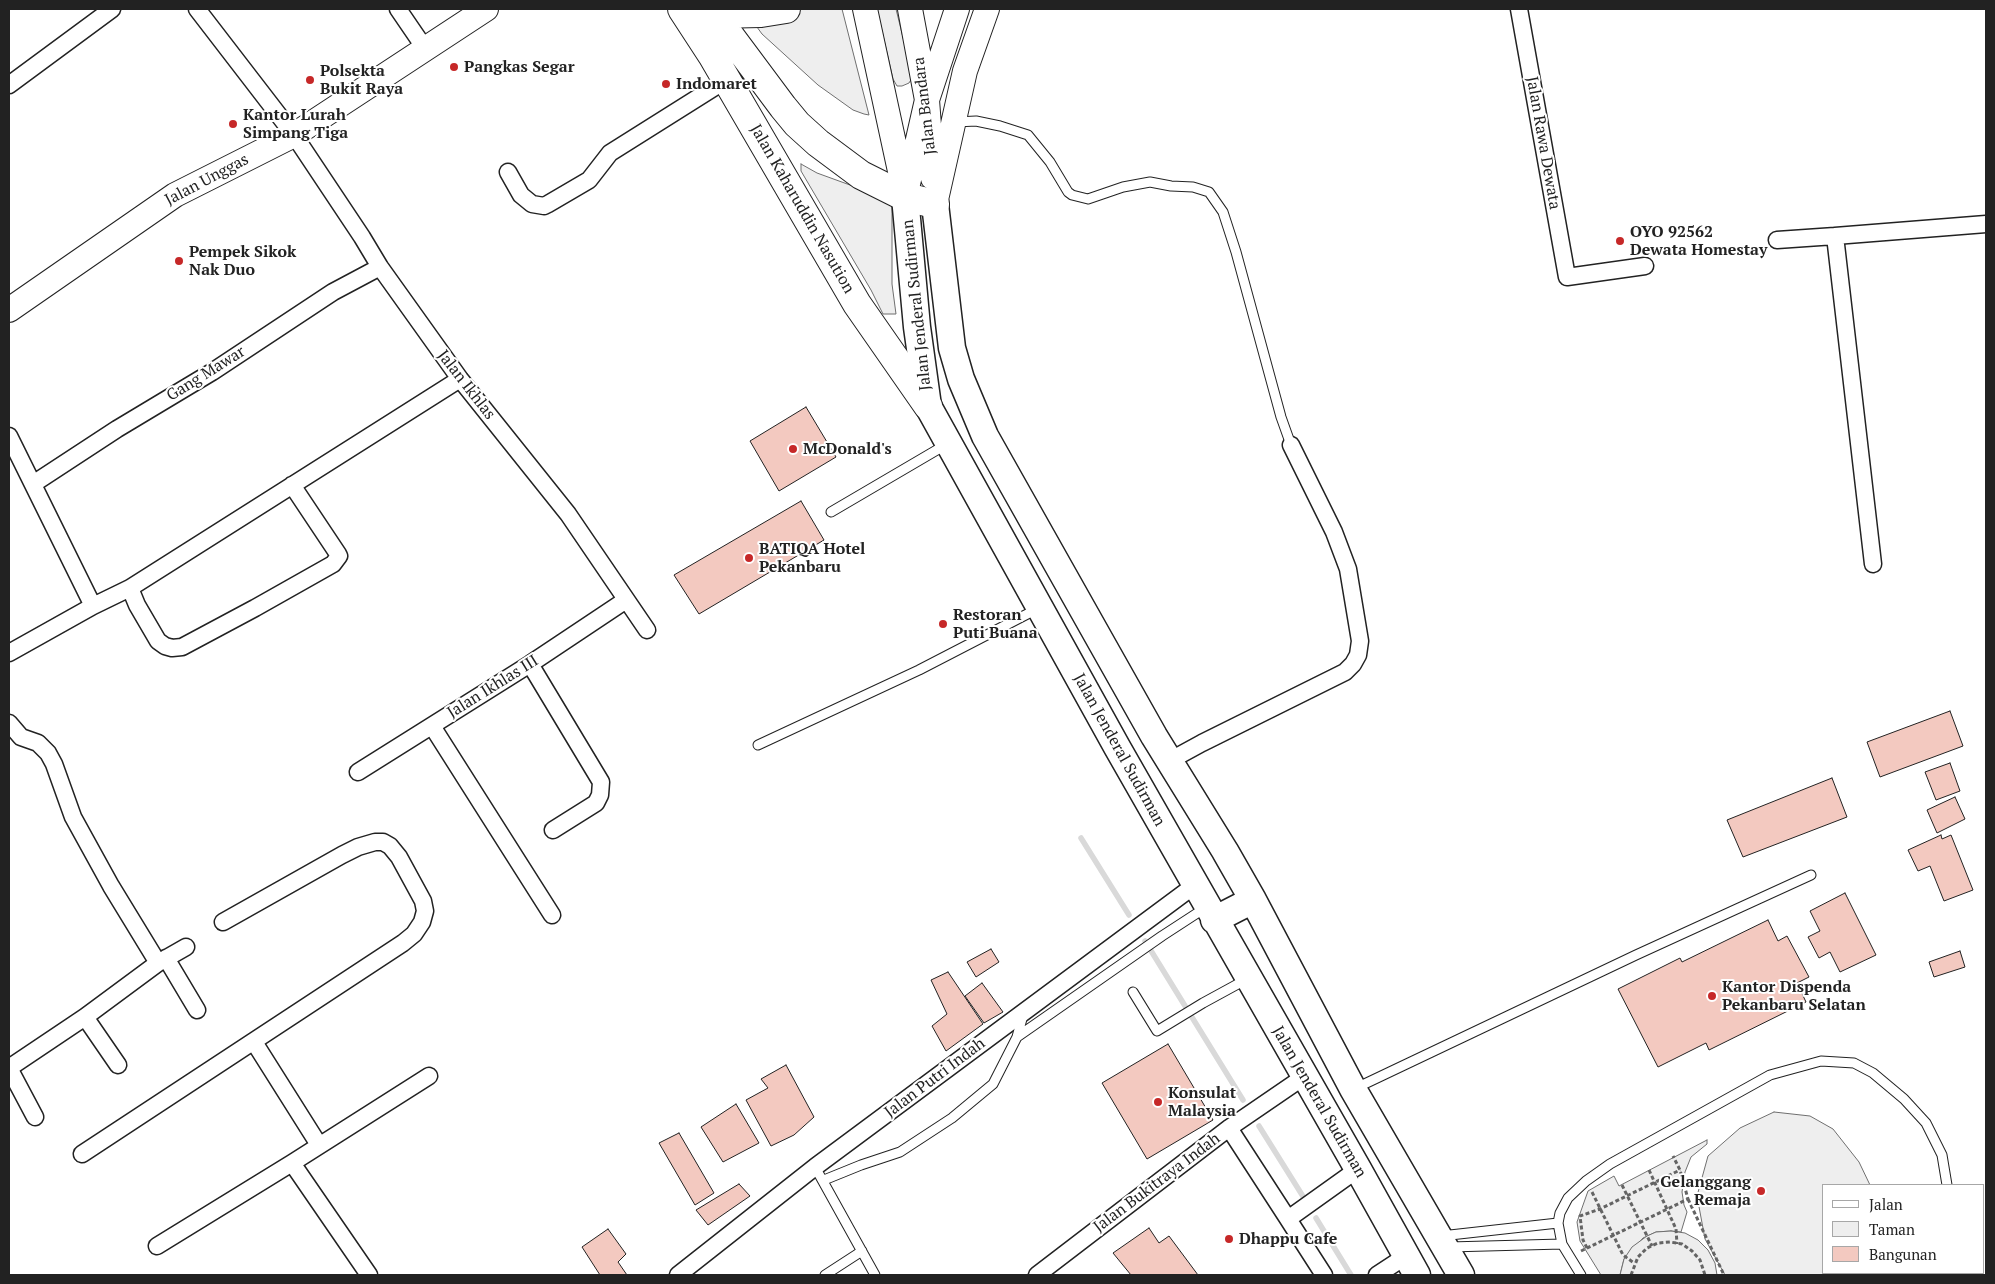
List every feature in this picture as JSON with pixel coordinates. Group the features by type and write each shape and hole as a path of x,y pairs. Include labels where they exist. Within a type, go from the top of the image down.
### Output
{"highway":[{"name":"Jalan Kaharuddin Nasution","path":"682,9 726,80 857,304 928,406"},
{"path":"712,11 761,13 786,9"},
{"path":"712,11 797,124 818,143 861,176 905,197 935,204"}],"main road":[{"name":"Jalan Jenderal Sudirman","path":"905,197 917,327 928,406 1411,1266"},
{"name":"Jalan Jenderal Sudirman","path":"935,204 952,348 970,403 986,436 1169,761 1253,900 1354,1089 1461,1275"},
{"path":"1206,904 1253,900"}],"street":[{"path":"9,85 112,9"},
{"name":"Jalan Ikhlas","path":"196,9 294,135 380,267 460,379 568,514 647,630"},
{"path":"398,9 426,50"},
{"name":"Jalan Unggas","path":"9,310 175,196 294,135 486,9"},
{"name":"Jalan Bandara","path":"865,9 905,197"},
{"name":"Jalan Bandara","path":"910,9 927,100 935,204"},
{"path":"905,197 927,100 957,9"},
{"path":"935,204 966,71 987,9"},
{"name":"Jalan Rawa Dewata","path":"1519,9 1567,277 1645,266"},
{"path":"508,172 521,195 532,204 544,206 590,180 610,153 726,80"},
{"path":"1777,240 1986,224"},
{"path":"1835,236 1872,564"},
{"name":"Gang Mawar","path":"33,484 212,372 333,292 380,267"},
{"path":"9,653 93,606 130,588 460,379"},
{"path":"9,436 93,606"},
{"path":"1169,761 1345,672 1358,655 1360,641 1348,569 1334,532 1291,445"},
{"path":"130,588 137,605 158,641 172,648 182,647 333,564 339,556 338,554 292,485"},
{"name":"Jalan Ikhlas III","path":"358,772 530,664 626,600"},
{"path":"530,664 601,782 600,796 596,803 553,830"},
{"path":"9,723 21,737 38,744 48,752 73,817 111,886 197,1010"},
{"path":"432,726 552,915"},
{"path":"82,1154 254,1042 414,934 422,922 425,911 423,901 399,857 390,846 383,842 375,842 358,846 224,922"},
{"name":"Jalan Putri Indah","path":"678,1275 819,1174 1024,1012 1206,904"},
{"path":"35,1117 9,1068 85,1017 162,961 186,947"},
{"path":"85,1017 118,1065"},
{"path":"254,1042 319,1145"},
{"path":"157,1246 429,1076"},
{"name":"Jalan Bukitraya Indah","path":"1037,1275 1229,1128 1304,1076"},
{"path":"1229,1128 1324,1275"},
{"path":"292,1163 369,1275"},
{"path":"1288,1219 1358,1169"},
{"path":"1377,1275 1411,1266"}],"lane":[{"path":"953,122 976,121 1028,135 1050,162 1068,192 1072,195 1088,199 1123,187 1150,182 1171,186 1193,187 1209,192 1223,212 1236,252 1281,417 1291,445"},
{"path":"831,512 949,443"},
{"path":"758,744 919,670 1040,608"},
{"path":"1354,1089 1636,954 1811,875"},
{"path":"1017,1037 1206,904"},
{"path":"1133,992 1157,1031 1203,1002 1249,978"},
{"path":"875,1275 819,1174 900,1152 952,1118 993,1084 1017,1037 1024,1012"},
{"path":"1581,1275 1562,1244 1558,1223 1560,1213 1568,1198 1586,1181 1610,1164 1770,1075 1821,1061 1854,1063 1873,1074 1904,1099 1926,1122 1942,1155 1947,1184"},
{"path":"1442,1241 1558,1223"},
{"path":"1442,1241 1562,1244"},
{"path":"824,1275 862,1251"}],"path":[{"path":"1673,1156 1680,1170 1688,1199 1724,1275"},
{"path":"1649,1170 1676,1229 1677,1244"},
{"path":"1587,1248 1583,1240 1580,1216 1600,1209 1680,1170"},
{"path":"1622,1185 1652,1246"},
{"path":"1590,1189 1623,1255 1634,1263"},
{"path":"1570,1257 1688,1199"},
{"path":"1631,1275 1634,1263 1642,1252 1652,1246 1664,1243 1677,1244 1692,1251 1700,1260 1705,1275"}],"green space":[{"path":"744,9 842,9 869,115 853,110 818,85 762,34"},
{"path":"877,9 896,9 912,78 909,83 902,86 897,86 893,79"},
{"path":"801,164 817,173 850,185 892,196 892,284 896,314 883,314 871,290 801,171"},
{"name":"Gelanggang Remaja","path":"1774,1112 1810,1116 1833,1129 1859,1162 1870,1184 1822,1184 1822,1274 1897,1275 1725,1275 1705,1239 1697,1196 1708,1156 1740,1128"},
{"path":"1707,1140 1707,1144 1691,1157 1685,1172 1682,1192 1687,1212 1681,1232 1656,1232 1643,1238 1624,1259 1620,1275 1601,1275 1580,1241 1577,1222 1588,1191 1614,1176 1619,1186"}],"shaded area":[{"path":"1671,1231 1685,1233 1698,1240 1708,1250 1715,1263 1717,1275 1620,1275 1624,1259 1632,1247 1656,1232"}],"building":[{"name":"McDonald's","path":"806,407 836,457 779,491 750,441"},
{"name":"BATIQA Hotel Pekanbaru","path":"801,501 824,540 699,614 674,575"},
{"path":"1950,711 1963,746 1880,777 1867,742"},
{"path":"1950,763 1960,791 1936,800 1925,772"},
{"path":"1832,778 1847,817 1743,857 1727,820"},
{"path":"1955,797 1965,819 1937,833 1927,810"},
{"path":"1941,835 1942,839 1951,835 1973,890 1944,901 1930,866 1918,871 1908,850"},
{"path":"1845,893 1876,955 1840,972 1830,952 1819,958 1808,937 1820,931 1810,911"},
{"name":"Kantor Dispenda Pekanbaru Selatan","path":"1768,920 1778,941 1787,936 1809,977 1797,983 1806,1002 1709,1050 1706,1043 1658,1067 1618,989 1680,958 1682,962"},
{"path":"991,949 999,962 976,977 967,962"},
{"path":"1960,951 1965,967 1934,977 1929,962"},
{"path":"948,972 983,1024 946,1051 932,1026 947,1014 931,980"},
{"path":"982,983 1003,1012 984,1023 965,996"},
{"name":"Konsulat Malaysia","path":"1168,1044 1213,1120 1147,1159 1102,1083"},
{"path":"786,1065 814,1117 794,1135 771,1146 746,1100 768,1088 761,1079"},
{"path":"736,1104 759,1143 723,1162 701,1127"},
{"path":"679,1133 714,1193 695,1205 659,1143"},
{"path":"739,1184 750,1196 708,1225 696,1210"},
{"path":"1149,1228 1159,1243 1169,1236 1198,1275 1131,1275 1113,1253"},
{"path":"608,1229 626,1254 618,1262 627,1275 600,1275 582,1247"},
{"path":"1956,1274 1982,1274 1982,1275"}],"waterway":[{"path":"1081,838 1129,915"},
{"path":"1145,941 1243,1100"},
{"path":"1259,1126 1304,1198"},
{"path":"1316,1218 1351,1275"}],"place":[{"name":"Pangkas Segar","path":"454,67"},
{"name":"Polsekta Bukit Raya","path":"310,80"},
{"name":"Indomaret","path":"666,84"},
{"name":"Kantor Lurah Simpang Tiga","path":"233,124"},
{"name":"OYO 92562 Dewata Homestay","path":"1620,241"},
{"name":"Pempek Sikok Nak Duo","path":"179,261"},
{"name":"McDonald's","path":"793,449"},
{"name":"BATIQA Hotel Pekanbaru","path":"749,558"},
{"name":"Restoran Puti Buana","path":"943,624"},
{"name":"Kantor Dispenda Pekanbaru Selatan","path":"1712,996"},
{"name":"Konsulat Malaysia","path":"1158,1102"},
{"name":"Gelanggang Remaja","path":"1761,1191"},
{"name":"Dhappu Cafe","path":"1229,1239"}]}
